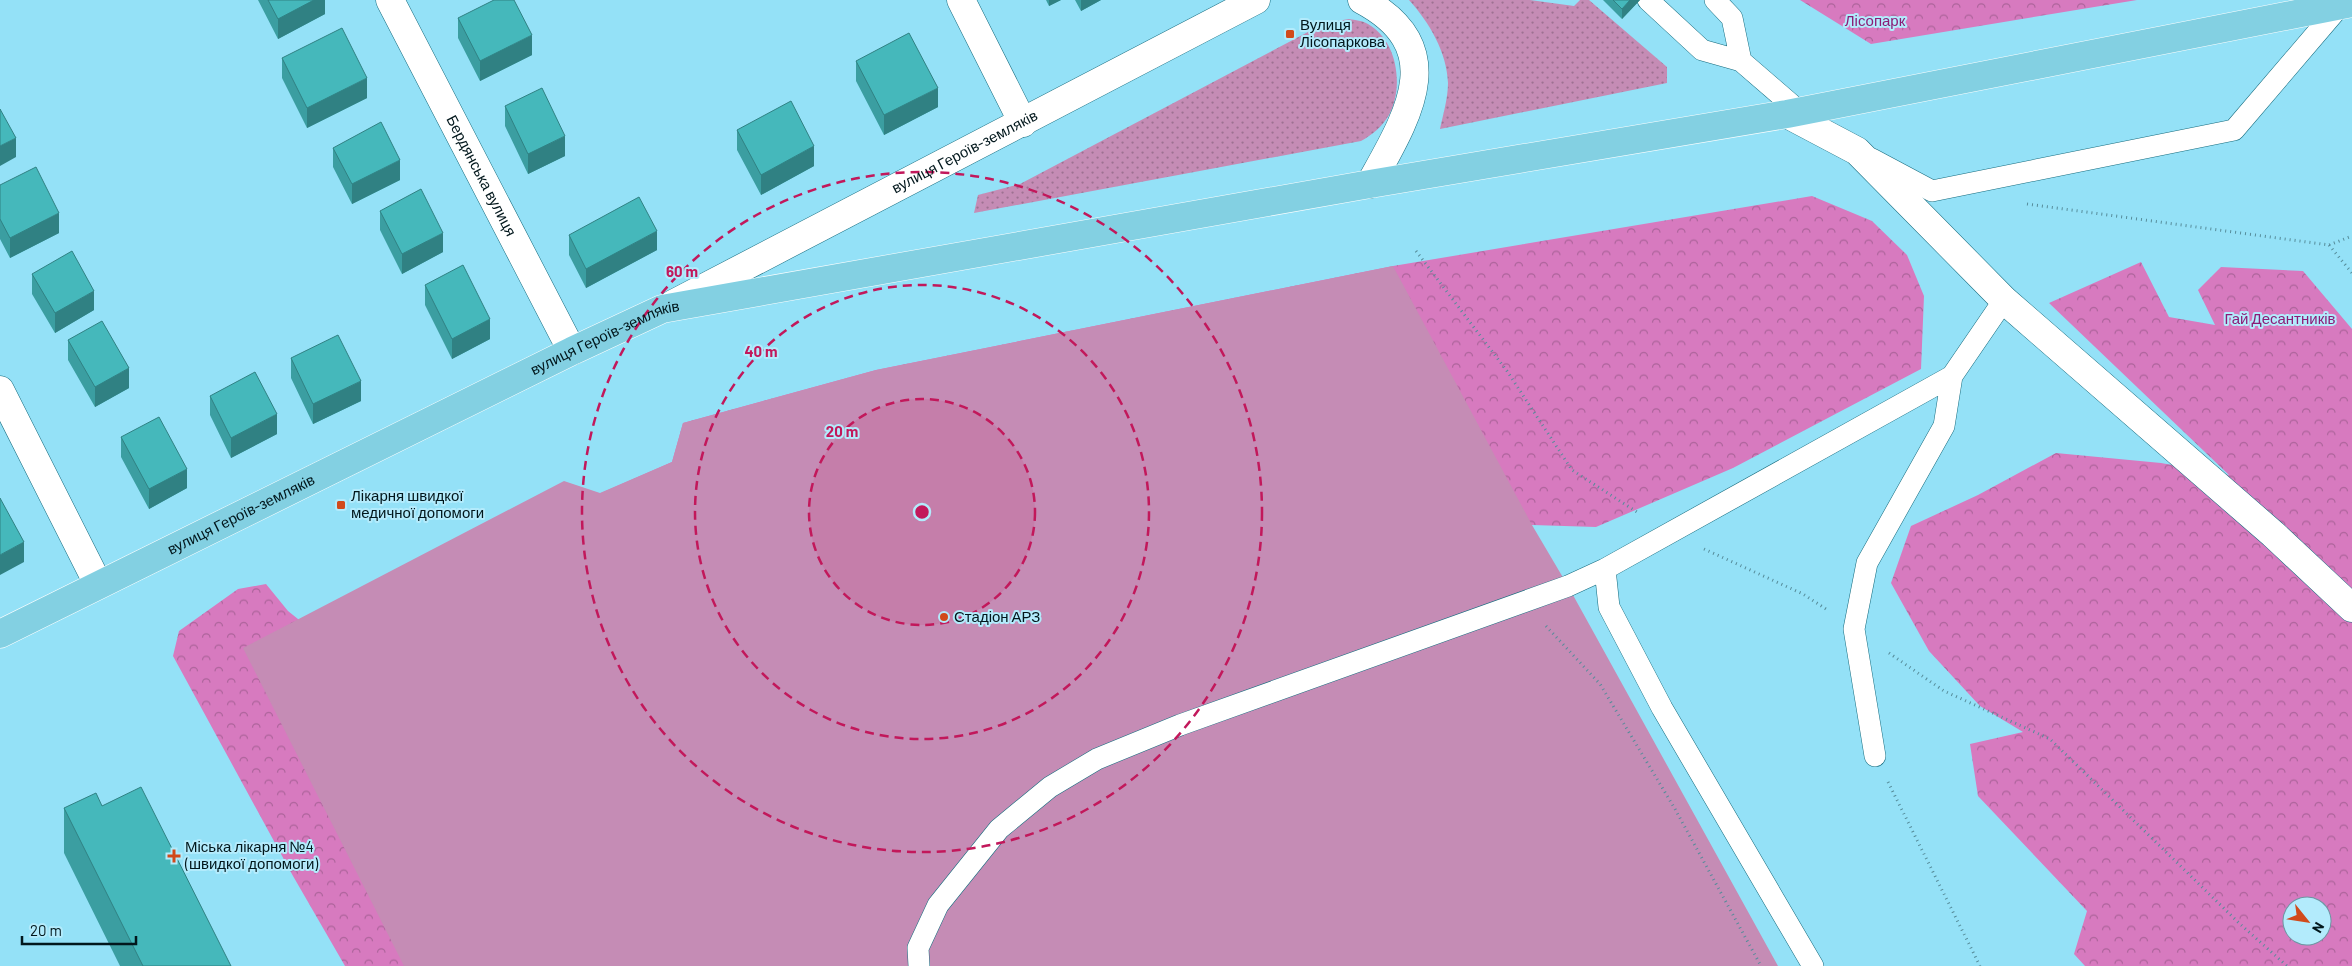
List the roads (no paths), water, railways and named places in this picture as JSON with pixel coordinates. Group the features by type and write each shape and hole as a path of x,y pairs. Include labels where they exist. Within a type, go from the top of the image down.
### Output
{"main road":[{"path":"662,310 1370,184 1793,113 2346,5"},
{"name":"вулиця Героїв-земляків","path":"0,634 572,351 662,310"}],"street":[{"name":"Бердянська вулиця","path":"390,0 572,351"},
{"path":"961,0 1022,123"},
{"name":"вулиця Героїв-земляків","path":"662,310 1256,0"},
{"path":"1362,0 1383,11 1401,30 1412,50 1414,76 1411,101 1402,127 1370,184"},
{"path":"1793,113 1857,151 2004,300 2273,534 2352,608"},
{"path":"0,390 98,584"}],"lane":[{"path":"1648,0 1702,50 1741,61 1793,113"},
{"path":"1715,0 1732,18 1741,61"},
{"path":"1857,151 1932,192 2234,130 2346,5"},
{"path":"1875,756 1854,629 1867,563 1944,426 1952,376 2004,300"},
{"path":"919,966 918,948 938,905 999,828 1050,787 1097,759 1180,725 1568,586 1605,569 1952,376"},
{"path":"1605,569 1609,607 1662,708 1813,966"}],"place":[{"name":"Вулиця Лісопаркова","path":"1290,34"},
{"name":"Лікарня швидкої медичної допомоги","path":"341,505"},
{"name":"Стадіон АРЗ","path":"944,617"},
{"name":"Міська лікарня №4 (швидкої допомоги)","path":"174,856"}],"park label":[{"name":"Лісопарк","path":"1875,21"},
{"name":"Гай Десантників","path":"2280,319"}]}
